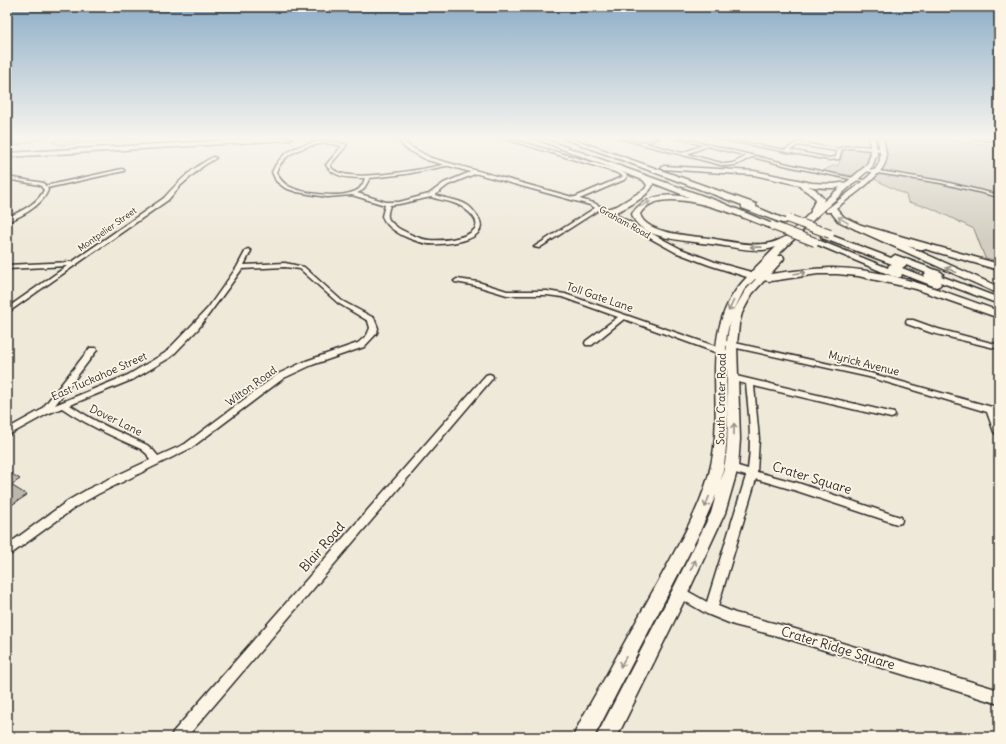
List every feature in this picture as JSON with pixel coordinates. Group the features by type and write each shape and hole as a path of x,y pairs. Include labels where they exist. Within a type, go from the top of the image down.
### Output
{"highway":[{"path":"634,173 716,204 782,223"},
{"path":"651,173 822,238 999,301"},
{"path":"653,173 999,308"},
{"path":"663,173 726,196 782,223"},
{"path":"748,173 800,183 830,186 852,192"},
{"path":"726,196 713,188 712,180 730,174 753,174 798,185 812,191 818,196 820,201 815,209 815,213"},
{"path":"609,211 620,208 648,190 650,185 645,177"},
{"path":"830,186 850,184"},
{"path":"716,204 688,199 665,198 644,203 639,207 636,214 638,220 646,226 656,231 675,236 760,247 776,244 786,238 793,237"},
{"path":"858,227 999,291"},
{"path":"822,238 999,296"},
{"path":"822,238 999,314"},
{"path":"758,277 771,278 812,271 866,274 916,286 999,314"}],"main road":[{"name":"Graham Road","path":"478,173 600,207 678,250 711,263 758,277"},
{"name":"South Crater Road","path":"583,737 692,534 724,466 721,441 727,348 737,313 758,277 793,237 815,213 864,173"},
{"name":"South Crater Road","path":"758,277 832,208 874,173"},
{"path":"832,208 841,218 858,227 999,267"},
{"name":"South Crater Road","path":"606,737 680,592 718,513 724,466 734,425 732,378 727,348"}],"street":[{"path":"7,178 32,181 44,187 110,173"},
{"name":"Montpelier Street","path":"7,311 166,199 192,173"},
{"path":"274,173 274,176 278,181 285,186 305,193 332,196 354,194 388,204 399,204 431,195 442,187 473,173"},
{"path":"339,173 344,175 368,177 397,173"},
{"path":"575,199 624,178 625,175 619,173"},
{"path":"827,173 865,181"},
{"path":"886,173 941,182 999,196"},
{"path":"354,194 362,188 368,177"},
{"path":"7,181 14,178"},
{"path":"7,220 40,199 46,191 44,187"},
{"path":"388,204 385,216 388,223 417,239 443,242 457,240 469,236 477,231 480,225 468,209 464,206 445,201 431,195"},
{"path":"538,247 600,207"},
{"name":"East Tuckahoe Street","path":"7,433 44,412 131,377 168,355 195,327 240,267 248,251"},
{"path":"7,267 73,264"},
{"name":"Wilton Road","path":"7,551 73,504 114,479 173,454 202,437 281,376 309,363 361,345 373,333 373,324 370,320 340,302 302,268 285,265 240,267"},
{"name":"Toll Gate Lane","path":"457,281 478,284 507,293 559,294 623,316 727,348"},
{"path":"589,343 623,316"},
{"path":"910,322 935,332 999,347"},
{"name":"Myrick Avenue","path":"727,348 870,376 995,411"},
{"path":"44,412 93,350"},
{"name":"Blair Road","path":"178,737 489,377"},
{"path":"732,378 891,415"},
{"path":"711,610 752,474 755,456 755,434 750,382"},
{"name":"Dover Lane","path":"63,404 80,416 100,427 144,447 150,452 156,462"},
{"path":"995,411 999,432"},
{"name":"Crater Square","path":"724,466 798,487 897,520"},
{"name":"Crater Ridge Square","path":"680,592 711,610 747,623 785,632 999,697"}],"shaded area":[{"path":"833,173 857,173 853,176"},
{"path":"880,173 999,173 999,261 985,258 974,229 931,208 908,202 906,195 874,179"}],"building":[{"path":"7,471 20,479 11,485 27,495 7,508"}]}
